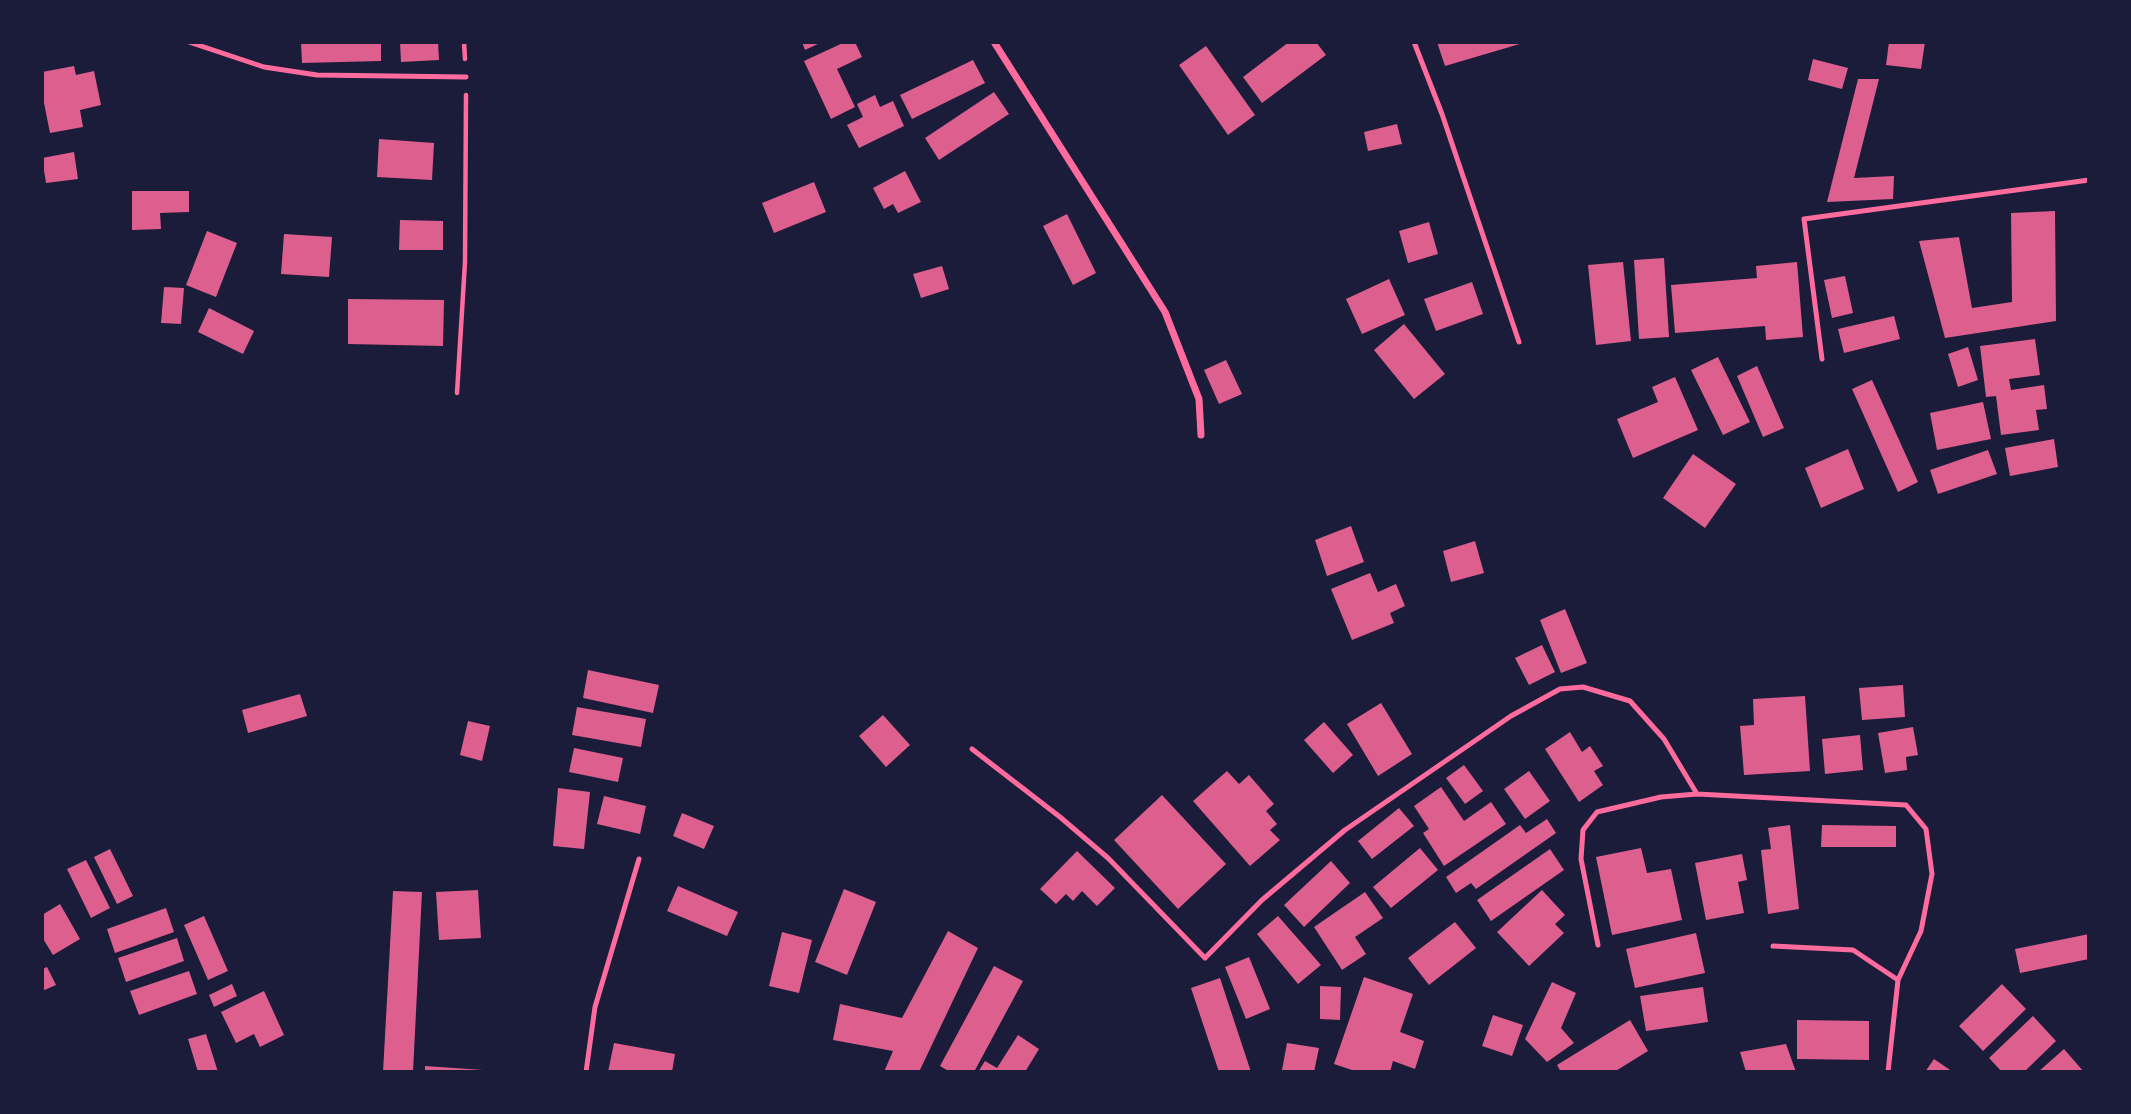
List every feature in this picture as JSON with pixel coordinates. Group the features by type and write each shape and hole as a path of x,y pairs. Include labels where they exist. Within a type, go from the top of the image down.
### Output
{"street":[{"path":"994,42 1165,312 1199,399 1201,435"}],"lane":[{"path":"189,42 264,67 317,75 466,77"},
{"path":"1414,42 1442,114 1519,342"},
{"path":"1822,359 1804,219 2089,180"},
{"path":"972,749 1108,858 1205,958 1262,900 1345,830 1511,716 1560,689 1583,687 1630,701 1664,739 1697,794"},
{"path":"1598,944 1581,859 1583,830 1597,812 1661,797 1697,794 1906,805 1926,829 1932,874 1922,932 1898,980 1888,1072"},
{"path":"586,1072 595,1007 639,859"},
{"path":"1773,946 1853,950 1898,980"}],"path":[{"path":"457,393 466,262 464,42"}],"building":[{"path":"301,42 381,42 381,61 302,63"},
{"path":"400,42 438,42 439,60 401,62"},
{"path":"802,42 822,42 805,50"},
{"path":"845,42 855,42 862,57 837,69 855,107 831,119 804,61"},
{"path":"1289,42 1316,42 1326,55 1262,103 1243,77"},
{"path":"1437,42 1523,42 1523,43 1445,66"},
{"path":"1889,42 1925,42 1921,69 1886,65"},
{"path":"1206,46 1255,115 1228,135 1179,65"},
{"path":"1813,59 1848,68 1842,89 1808,80"},
{"path":"973,60 985,83 912,119 900,95"},
{"path":"74,66 76,75 94,71 101,105 80,110 83,127 50,133 42,93 42,72"},
{"path":"1858,79 1879,79 1854,178 1894,176 1893,199 1827,202"},
{"path":"994,92 1009,114 939,160 925,138"},
{"path":"875,95 880,107 893,101 904,126 859,148 847,125 863,117 857,104"},
{"path":"1397,124 1402,144 1368,151 1364,132"},
{"path":"379,139 434,143 432,180 377,177"},
{"path":"74,152 78,179 46,183 42,158"},
{"path":"905,171 921,202 898,213 893,204 884,209 873,188"},
{"path":"814,182 826,212 774,233 762,203"},
{"path":"132,191 189,191 189,212 160,213 161,229 132,230"},
{"path":"2055,211 2056,321 1945,338 1919,241 1959,237 1972,308 2012,302 2011,213"},
{"path":"1067,214 1096,273 1073,285 1043,226"},
{"path":"400,220 443,221 443,250 399,250"},
{"path":"1429,222 1438,254 1408,263 1399,231"},
{"path":"207,231 237,243 216,297 186,285"},
{"path":"284,234 332,237 329,277 281,274"},
{"path":"1664,258 1669,337 1639,339 1634,260"},
{"path":"1623,262 1631,341 1596,345 1588,265"},
{"path":"1797,262 1803,337 1766,340 1765,326 1675,333 1671,285 1757,278 1756,266"},
{"path":"942,266 949,289 921,298 913,274"},
{"path":"1845,276 1853,313 1832,318 1824,280"},
{"path":"1389,279 1405,315 1362,334 1346,299"},
{"path":"1472,282 1483,314 1436,331 1424,299"},
{"path":"164,287 184,288 181,324 161,323"},
{"path":"348,299 444,300 443,346 348,344"},
{"path":"209,308 254,331 243,354 198,332"},
{"path":"1894,316 1900,339 1844,353 1838,329"},
{"path":"1404,324 1445,374 1414,399 1374,350"},
{"path":"2035,339 2040,375 2009,379 2011,390 2044,385 2047,409 2036,410 2039,430 2001,435 1996,396 1986,397 1980,346"},
{"path":"1968,347 1978,380 1958,387 1948,354"},
{"path":"1718,357 1750,422 1723,435 1691,370"},
{"path":"1226,360 1242,394 1219,404 1204,370"},
{"path":"1757,366 1784,428 1763,437 1737,376"},
{"path":"1675,377 1698,430 1633,458 1617,419 1658,402 1652,387"},
{"path":"1872,380 1918,482 1898,492 1852,389"},
{"path":"1983,402 1991,439 1937,450 1930,413"},
{"path":"2054,439 2058,467 2010,476 2005,448"},
{"path":"1848,449 1864,489 1821,508 1805,468"},
{"path":"1988,450 1997,474 1938,494 1930,470"},
{"path":"1693,454 1736,484 1705,528 1663,498"},
{"path":"1351,526 1364,562 1327,576 1315,540"},
{"path":"1475,541 1484,573 1451,582 1443,551"},
{"path":"1370,573 1378,592 1396,584 1405,606 1390,613 1394,623 1352,640 1331,589"},
{"path":"1565,609 1587,663 1561,673 1540,620"},
{"path":"1542,645 1555,672 1529,685 1515,658"},
{"path":"588,670 659,685 653,713 583,698"},
{"path":"1903,685 1905,717 1862,720 1859,688"},
{"path":"300,694 307,716 248,733 242,710"},
{"path":"1805,696 1810,771 1744,775 1740,726 1754,725 1753,699"},
{"path":"1381,703 1412,754 1378,776 1347,724"},
{"path":"577,707 646,719 641,747 572,735"},
{"path":"883,715 910,745 886,767 859,736"},
{"path":"468,721 490,726 482,761 460,755"},
{"path":"1324,722 1353,755 1333,773 1304,740"},
{"path":"1913,727 1918,755 1906,757 1907,770 1885,773 1878,733"},
{"path":"1570,732 1582,752 1590,746 1603,766 1594,771 1603,785 1579,802 1545,749"},
{"path":"1860,735 1863,770 1825,774 1822,739"},
{"path":"574,748 623,758 618,782 569,772"},
{"path":"1464,765 1483,791 1465,804 1446,778"},
{"path":"1227,771 1239,784 1249,775 1274,804 1266,811 1277,824 1270,830 1280,840 1250,866 1193,801"},
{"path":"1529,771 1550,801 1525,819 1504,789"},
{"path":"1441,787 1464,821 1491,802 1506,824 1444,866 1423,833 1429,829 1414,806"},
{"path":"558,788 590,792 584,849 553,846"},
{"path":"1162,795 1226,864 1178,909 1114,840"},
{"path":"604,796 646,806 640,834 597,824"},
{"path":"1399,808 1414,826 1372,859 1358,841"},
{"path":"682,813 714,826 704,849 673,836"},
{"path":"1547,819 1556,833 1476,889 1471,883 1456,893 1446,877 1520,825 1526,833"},
{"path":"1790,825 1799,909 1768,914 1761,850 1771,849 1768,828"},
{"path":"1822,825 1896,826 1896,847 1821,847"},
{"path":"1420,848 1438,870 1391,908 1373,887"},
{"path":"1641,848 1647,873 1671,869 1682,920 1612,935 1596,857"},
{"path":"110,849 133,896 117,904 94,857"},
{"path":"1550,849 1564,870 1491,921 1477,900"},
{"path":"1077,851 1115,888 1097,906 1082,891 1073,901 1066,894 1056,904 1040,889"},
{"path":"1742,854 1747,880 1738,882 1744,913 1706,920 1695,863"},
{"path":"86,860 110,908 91,918 67,869"},
{"path":"1331,861 1350,883 1304,927 1284,905"},
{"path":"678,886 738,912 727,936 667,911"},
{"path":"844,889 876,902 847,975 815,962"},
{"path":"478,890 481,938 439,940 436,892"},
{"path":"1542,890 1565,915 1555,924 1564,933 1529,966 1497,932"},
{"path":"393,891 422,892 413,1072 383,1072"},
{"path":"1365,892 1383,918 1355,937 1366,954 1342,970 1314,927"},
{"path":"60,904 80,939 53,955 42,937 42,915"},
{"path":"166,908 174,932 115,953 107,929"},
{"path":"204,916 228,971 208,980 184,925"},
{"path":"1278,916 1321,965 1298,984 1257,934"},
{"path":"1455,922 1476,948 1429,985 1408,958"},
{"path":"948,931 978,948 919,1072 884,1072 893,1051 833,1040 840,1004 902,1018"},
{"path":"782,932 812,940 799,993 769,986"},
{"path":"1696,933 1705,973 1635,988 1626,949"},
{"path":"2089,934 2089,959 2020,973 2015,949"},
{"path":"177,938 184,961 126,982 118,958"},
{"path":"1249,957 1270,1009 1246,1019 1225,967"},
{"path":"994,966 1023,981 974,1072 950,1072 940,1066"},
{"path":"47,967 56,985 42,991 42,969"},
{"path":"189,971 197,994 139,1015 130,991"},
{"path":"1364,977 1413,994 1400,1032 1424,1041 1415,1069 1393,1061 1390,1072 1358,1072 1334,1064"},
{"path":"1220,978 1251,1072 1219,1072 1191,988"},
{"path":"1552,982 1576,993 1561,1028 1574,1043 1547,1062 1525,1039"},
{"path":"232,984 237,996 214,1007 209,995"},
{"path":"2002,984 2026,1009 1983,1051 1959,1026"},
{"path":"1320,986 1341,987 1340,1020 1320,1019"},
{"path":"1703,987 1708,1022 1646,1031 1640,996"},
{"path":"264,991 284,1035 260,1047 254,1034 236,1043 221,1012"},
{"path":"1493,1015 1523,1025 1512,1056 1482,1046"},
{"path":"2033,1016 2056,1041 2024,1072 2002,1072 1989,1058"},
{"path":"1630,1020 1648,1051 1614,1072 1561,1072 1557,1065"},
{"path":"1797,1020 1869,1021 1869,1060 1797,1059"},
{"path":"206,1034 218,1072 198,1072 188,1039"},
{"path":"1018,1035 1039,1049 1025,1072 978,1072 985,1061 997,1068"},
{"path":"614,1043 675,1054 672,1072 608,1072"},
{"path":"1287,1043 1319,1048 1314,1072 1282,1070"},
{"path":"1786,1044 1796,1072 1746,1072 1740,1052"},
{"path":"2064,1049 2084,1072 2038,1072"},
{"path":"1934,1059 1953,1072 1925,1072"},
{"path":"425,1066 483,1070 483,1072 425,1072"}]}
